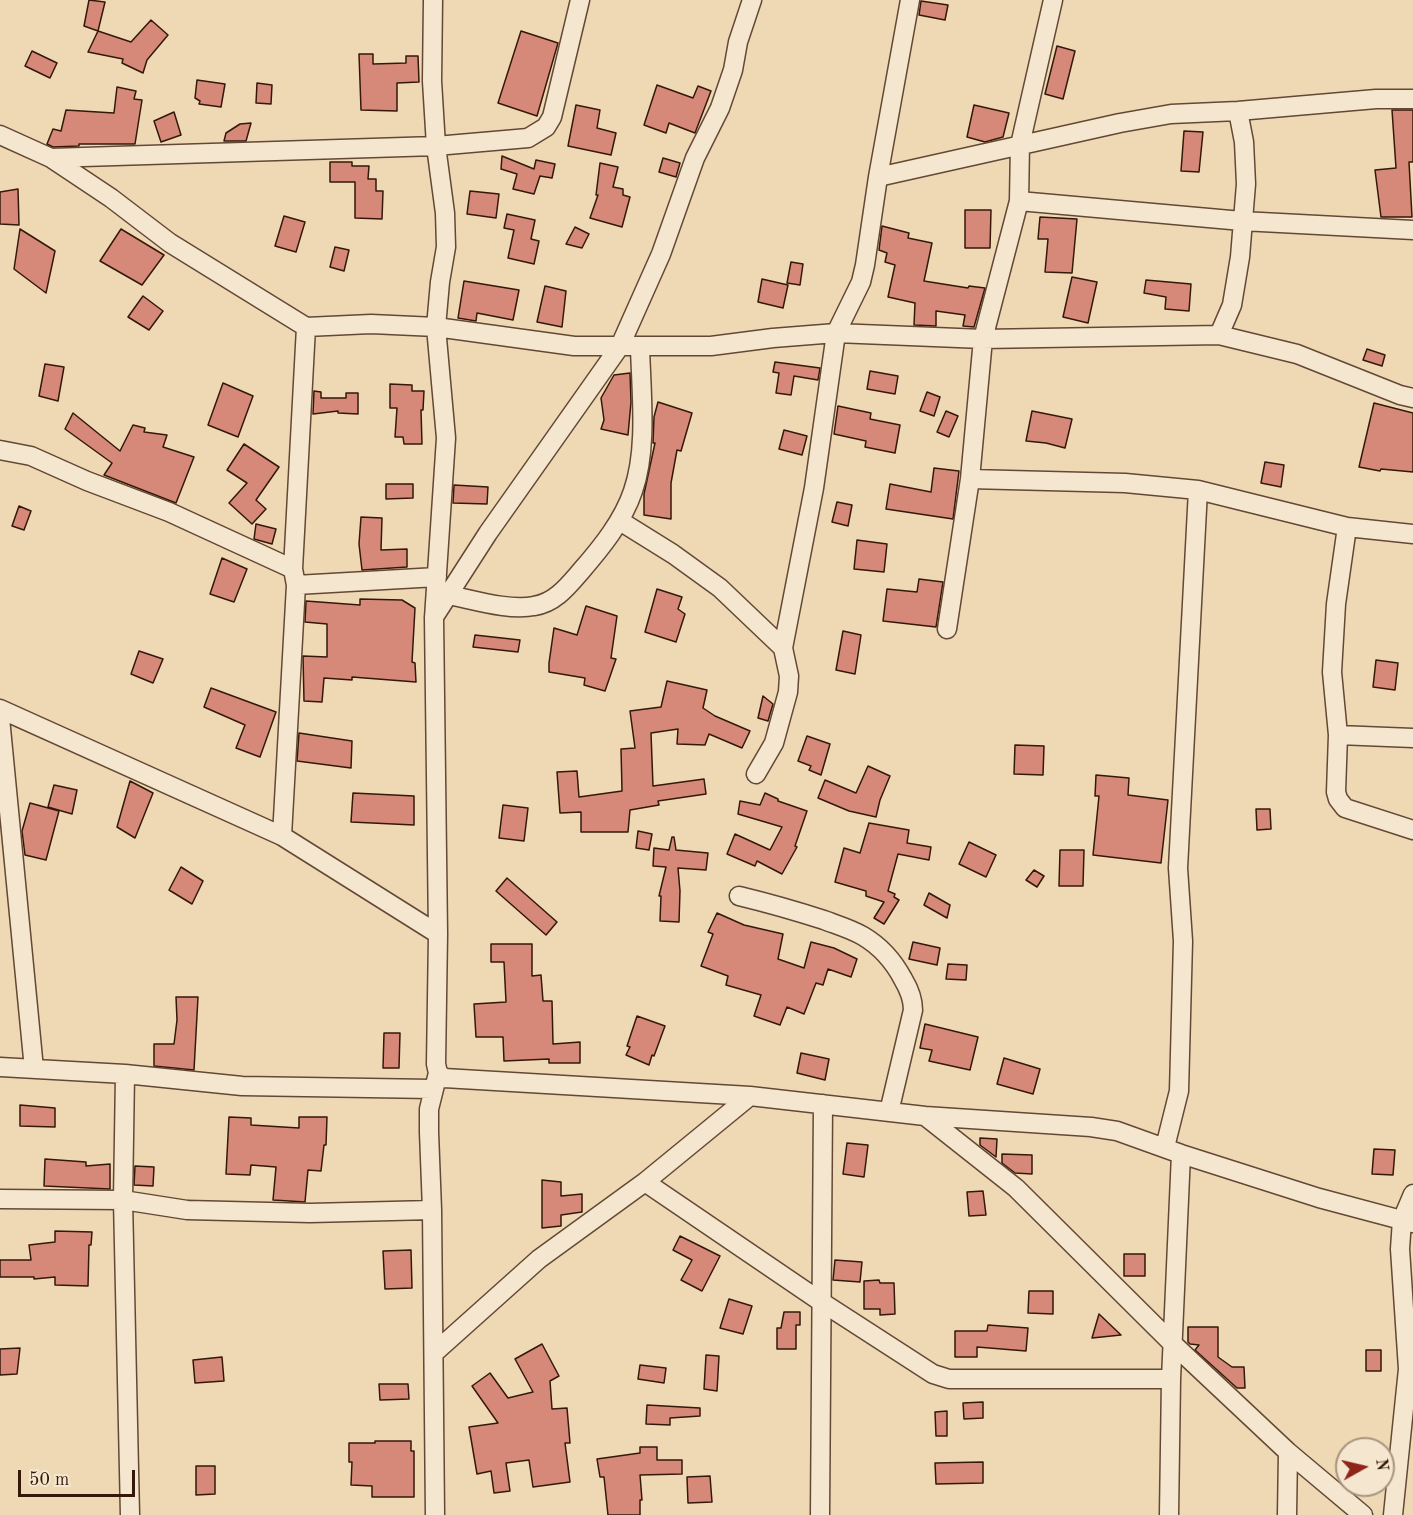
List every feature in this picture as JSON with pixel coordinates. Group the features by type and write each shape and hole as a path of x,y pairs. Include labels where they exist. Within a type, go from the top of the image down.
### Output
{"street":[{"path":"433,0 432,81 436,146 445,213 446,247 436,327 446,438 434,618 438,934 436,1064 429,1131 435,1515"},
{"path":"51,158 436,146 528,138 546,127 552,117 580,0"},
{"path":"434,618 488,533 620,346 661,254 694,158 720,108 752,0"},
{"path":"756,774 774,743 788,692 789,676 783,648 814,488 836,333 861,282 910,0"},
{"path":"947,629 970,479 983,339 1019,201 1020,145 1053,0"},
{"path":"878,177 1120,123 1171,114 1238,111 1376,99 1413,99"},
{"path":"1219,335 1232,305 1240,257 1246,184 1244,142 1238,111"},
{"path":"0,135 51,158 111,198 170,243 306,327 371,324 436,327 574,346 711,346 836,333 983,339 1219,335 1298,354 1400,395 1413,398"},
{"path":"1019,201 1242,221 1413,230"},
{"path":"282,836 306,327"},
{"path":"448,596 515,607 545,604 570,584 620,521 633,492 641,457 640,346"},
{"path":"0,450 31,456 87,481 169,512 294,577 436,577"},
{"path":"970,479 1125,483 1198,490 1347,527 1413,534"},
{"path":"1169,1515 1173,1344 1173,1151 1179,1091 1183,941 1179,856 1198,490"},
{"path":"620,521 673,554 720,588 783,648"},
{"path":"1347,527 1336,604 1332,672 1338,735 1336,792 1345,808 1413,830"},
{"path":"0,710 282,836 438,934"},
{"path":"0,718 34,1069"},
{"path":"1338,735 1413,738"},
{"path":"739,896 775,904 849,929 864,936 890,958 899,971 913,1001 913,1010 890,1112"},
{"path":"0,1067 125,1074 242,1086 435,1081 444,1078 750,1095 925,1116 1091,1127 1117,1131 1320,1198 1408,1222"},
{"path":"125,1074 123,1200 129,1515"},
{"path":"434,1353 539,1259 645,1182 750,1095"},
{"path":"820,1515 823,1104"},
{"path":"925,1116 1016,1188 1173,1344 1288,1452 1363,1515"},
{"path":"645,1182 919,1367 949,1379 1171,1379"},
{"path":"1394,1515 1410,1370 1400,1249 1413,1194"},
{"path":"0,1199 123,1200 187,1210 310,1213 432,1210"},
{"path":"1287,1515 1288,1452"}],"building":[{"path":"89,0 105,2 98,31 84,26"},
{"path":"921,1 948,5 945,20 919,15"},
{"path":"151,20 168,35 147,60 143,73 122,63 123,59 88,52 98,31 131,42"},
{"path":"521,31 558,43 537,116 498,103"},
{"path":"1057,46 1075,51 1063,99 1045,94"},
{"path":"32,51 57,63 50,78 25,66"},
{"path":"359,54 373,54 373,64 406,63 406,56 418,56 419,82 397,83 397,111 361,110"},
{"path":"197,80 225,84 221,107 199,104 200,101 195,98"},
{"path":"257,83 272,85 271,104 256,103"},
{"path":"657,85 693,98 698,86 711,91 695,133 669,123 666,133 644,125"},
{"path":"117,87 136,91 134,99 142,100 135,144 79,144 79,146 53,147 47,144 53,129 61,131 66,110 114,113"},
{"path":"576,105 600,110 597,128 616,133 611,155 568,146"},
{"path":"974,105 1009,113 1003,137 985,142 967,137"},
{"path":"1392,110 1413,110 1413,162 1409,162 1412,217 1381,217 1375,170 1396,168"},
{"path":"174,112 181,135 161,142 154,121"},
{"path":"251,123 246,141 224,141 226,133 240,124"},
{"path":"1184,131 1203,132 1199,172 1181,171"},
{"path":"502,156 534,169 536,160 555,164 552,178 540,176 534,194 513,189 517,174 501,169"},
{"path":"663,158 680,163 676,177 659,172"},
{"path":"330,162 352,162 352,166 369,166 368,179 376,179 376,191 383,191 382,219 355,218 355,182 330,182"},
{"path":"600,163 618,167 613,187 623,189 623,195 630,197 622,227 590,218 598,195 596,195"},
{"path":"18,189 19,225 0,224 0,192"},
{"path":"470,191 499,194 496,218 467,214"},
{"path":"965,210 991,210 990,248 965,248"},
{"path":"507,214 535,220 531,239 539,241 534,264 508,258 514,230 504,228"},
{"path":"284,216 305,222 296,252 275,246"},
{"path":"1040,217 1077,219 1072,273 1045,272 1048,239 1038,239"},
{"path":"882,226 909,233 908,238 932,243 924,281 968,288 969,286 985,288 974,327 963,326 965,315 936,311 936,326 914,325 915,303 888,297 895,265 885,262 887,253 879,250"},
{"path":"575,227 589,234 582,248 566,244"},
{"path":"20,229 55,251 46,293 14,269"},
{"path":"121,229 164,255 142,285 100,261"},
{"path":"335,247 349,250 344,271 330,267"},
{"path":"791,262 803,264 800,285 787,283"},
{"path":"1072,277 1097,282 1088,323 1063,317"},
{"path":"762,279 788,285 783,308 758,302"},
{"path":"1146,280 1191,284 1189,311 1165,309 1166,297 1144,293"},
{"path":"464,281 519,290 513,320 477,313 476,321 458,318"},
{"path":"545,286 566,291 562,327 537,322"},
{"path":"143,296 163,311 149,330 128,317"},
{"path":"1367,349 1385,355 1382,366 1363,360"},
{"path":"775,362 820,368 818,380 794,376 791,395 776,393 779,373 773,372"},
{"path":"45,364 64,367 58,401 39,396"},
{"path":"870,371 898,376 895,394 867,389"},
{"path":"630,373 631,402 628,435 601,429 604,420 601,398 614,375"},
{"path":"223,383 253,396 238,437 208,425"},
{"path":"390,384 412,385 412,391 424,391 423,410 421,410 422,444 404,444 403,437 395,437 397,408 390,408"},
{"path":"314,391 321,392 321,398 346,398 346,393 358,393 358,414 338,413 338,411 313,414"},
{"path":"927,392 940,397 934,416 920,411"},
{"path":"658,402 692,413 681,451 677,450 671,483 671,519 644,515 644,494 655,443 653,443 654,417"},
{"path":"1374,403 1413,413 1413,472 1381,469 1380,471 1359,467"},
{"path":"838,406 871,413 870,419 900,425 895,453 865,447 866,441 834,434"},
{"path":"946,411 958,416 949,437 937,432"},
{"path":"1032,411 1072,419 1065,448 1026,441"},
{"path":"73,413 120,451 133,425 145,428 144,432 167,435 163,447 194,457 176,503 104,475 112,463 65,429"},
{"path":"784,430 807,436 802,455 779,449"},
{"path":"244,444 279,467 256,500 266,509 252,524 229,503 247,483 227,470"},
{"path":"1265,462 1284,465 1281,487 1261,483"},
{"path":"934,468 959,471 953,519 886,509 890,484 931,492"},
{"path":"386,484 413,484 413,498 386,499"},
{"path":"454,485 488,487 487,504 453,503"},
{"path":"837,502 852,505 848,526 832,522"},
{"path":"19,506 31,511 24,530 12,526"},
{"path":"361,517 382,518 381,550 407,549 407,567 362,570 359,544"},
{"path":"256,524 276,529 272,544 254,539"},
{"path":"857,540 887,544 884,572 854,569"},
{"path":"222,558 247,569 234,602 210,594"},
{"path":"919,579 943,582 936,627 883,621 887,589 917,592"},
{"path":"657,589 682,597 678,609 685,614 676,642 645,632"},
{"path":"360,599 402,600 415,608 412,662 415,663 416,682 352,677 352,680 324,678 322,702 304,701 303,656 327,657 327,624 305,622 306,601 360,605"},
{"path":"586,606 617,616 611,658 616,659 605,691 584,685 585,678 549,672 554,628 577,635"},
{"path":"843,631 861,635 855,674 836,670"},
{"path":"475,635 520,640 518,652 473,647"},
{"path":"139,651 163,659 153,683 131,674"},
{"path":"1376,660 1398,663 1395,690 1373,687"},
{"path":"667,681 707,690 703,708 715,716 750,731 742,748 709,734 705,745 677,744 678,729 651,733 653,786 704,779 706,794 658,801 659,805 630,810 628,832 581,832 581,812 560,813 557,772 577,771 579,797 622,791 621,749 635,748 630,711 661,707"},
{"path":"211,688 276,712 260,757 236,748 245,725 204,707"},
{"path":"763,696 773,704 768,721 758,718"},
{"path":"299,733 352,741 351,768 297,761"},
{"path":"807,736 830,744 821,775 809,770 811,766 798,761"},
{"path":"1015,745 1044,746 1043,775 1014,774"},
{"path":"868,766 890,776 876,817 849,811 818,798 825,780 856,793"},
{"path":"1096,775 1129,778 1128,795 1168,800 1161,863 1093,855 1099,796 1095,796"},
{"path":"130,781 153,793 135,838 117,827"},
{"path":"54,785 77,790 72,814 48,807"},
{"path":"353,793 414,796 414,825 351,822"},
{"path":"765,793 778,801 807,811 795,846 797,847 782,874 757,861 755,866 727,854 735,834 770,850 782,827 738,814 740,801 760,805"},
{"path":"30,803 59,811 46,860 25,855 22,831"},
{"path":"503,805 528,808 524,841 499,838"},
{"path":"1256,809 1270,809 1271,829 1257,830"},
{"path":"869,823 909,830 907,843 931,847 929,860 898,854 888,891 895,894 894,897 899,900 884,924 874,918 884,902 866,896 866,891 835,882 844,848 860,853"},
{"path":"638,831 652,834 649,850 636,848"},
{"path":"672,837 674,837 676,850 708,853 706,870 678,868 679,922 660,921 661,896 659,896 666,867 653,866 654,848 669,850"},
{"path":"969,842 996,855 986,877 959,864"},
{"path":"1060,850 1084,850 1083,886 1059,886"},
{"path":"181,867 203,881 192,904 169,890"},
{"path":"1034,870 1044,876 1037,887 1026,880"},
{"path":"507,878 557,922 546,935 496,891"},
{"path":"929,893 950,905 947,918 924,905"},
{"path":"717,913 744,925 783,934 778,959 804,968 811,942 834,948 857,959 851,977 828,969 823,985 816,983 804,1014 787,1007 780,1025 754,1016 761,995 726,985 728,976 701,966 713,934 708,932"},
{"path":"913,942 940,948 937,965 909,959"},
{"path":"491,944 532,944 532,976 541,975 543,1001 552,1001 553,1044 580,1042 580,1063 549,1063 549,1059 504,1061 503,1037 476,1037 474,1004 506,1002 504,962 491,962"},
{"path":"948,964 967,965 966,980 946,979"},
{"path":"176,997 198,997 194,1070 154,1066 154,1044 174,1044 177,1020"},
{"path":"637,1016 665,1026 649,1065 626,1055"},
{"path":"925,1024 978,1037 970,1070 929,1061 932,1050 920,1048"},
{"path":"384,1033 400,1033 399,1068 383,1068"},
{"path":"801,1053 829,1059 825,1080 797,1073"},
{"path":"1004,1058 1040,1069 1033,1094 997,1084"},
{"path":"20,1105 55,1108 55,1127 20,1126"},
{"path":"229,1117 251,1118 251,1125 299,1128 299,1117 327,1117 326,1145 324,1145 321,1171 308,1170 305,1202 273,1200 276,1167 251,1165 250,1175 226,1174"},
{"path":"980,1138 997,1139 996,1157 980,1145"},
{"path":"847,1143 868,1145 864,1177 843,1174"},
{"path":"1374,1149 1395,1150 1393,1175 1372,1174"},
{"path":"1002,1154 1032,1155 1032,1174 1015,1173 1002,1163"},
{"path":"45,1159 86,1162 86,1166 110,1164 110,1189 44,1186"},
{"path":"135,1166 154,1167 153,1186 134,1185"},
{"path":"542,1180 561,1182 561,1196 582,1194 582,1212 561,1215 561,1226 542,1228"},
{"path":"983,1191 986,1215 969,1216 967,1192"},
{"path":"55,1231 92,1232 91,1245 89,1245 88,1286 55,1285 55,1277 34,1279 34,1277 0,1277 0,1260 31,1260 29,1245 55,1242"},
{"path":"680,1236 720,1256 702,1291 681,1280 692,1260 673,1250"},
{"path":"411,1250 412,1288 385,1289 383,1251"},
{"path":"1124,1254 1145,1254 1145,1276 1124,1276"},
{"path":"835,1260 862,1262 860,1282 833,1280"},
{"path":"879,1280 880,1283 894,1283 895,1314 880,1315 880,1309 864,1309 864,1281"},
{"path":"1029,1291 1053,1291 1053,1314 1028,1313"},
{"path":"729,1299 752,1306 743,1334 720,1328"},
{"path":"784,1312 800,1312 800,1325 796,1325 796,1349 777,1349 777,1328 781,1328"},
{"path":"1099,1314 1121,1335 1092,1338"},
{"path":"988,1325 1028,1328 1026,1351 977,1347 977,1357 955,1357 955,1331 987,1331"},
{"path":"1188,1327 1218,1327 1218,1357 1232,1367 1244,1367 1245,1388 1237,1388 1195,1350 1199,1345 1188,1342"},
{"path":"542,1344 559,1376 550,1381 552,1409 567,1408 570,1443 565,1443 570,1482 533,1487 529,1460 506,1463 510,1491 494,1493 491,1471 477,1474 469,1427 498,1423 472,1386 490,1373 508,1398 533,1392 515,1359"},
{"path":"20,1348 17,1374 0,1375 0,1349"},
{"path":"1366,1350 1381,1350 1381,1371 1366,1371"},
{"path":"706,1355 719,1356 717,1391 704,1389"},
{"path":"222,1357 224,1381 195,1383 193,1360"},
{"path":"640,1365 666,1368 664,1383 638,1379"},
{"path":"379,1384 408,1384 409,1399 380,1400"},
{"path":"983,1402 983,1418 964,1419 963,1403"},
{"path":"647,1405 700,1408 700,1416 670,1418 670,1425 646,1424"},
{"path":"947,1411 947,1436 936,1436 935,1412"},
{"path":"375,1441 411,1441 411,1451 414,1451 414,1497 372,1497 372,1486 351,1485 352,1462 349,1462 349,1443 375,1443"},
{"path":"640,1447 657,1447 657,1460 682,1460 682,1474 640,1475 642,1500 640,1500 640,1515 608,1515 604,1477 600,1477 597,1459 640,1453"},
{"path":"983,1462 983,1483 936,1484 935,1463"},
{"path":"196,1466 215,1466 215,1494 196,1495"},
{"path":"710,1476 712,1502 688,1503 687,1477"}]}
